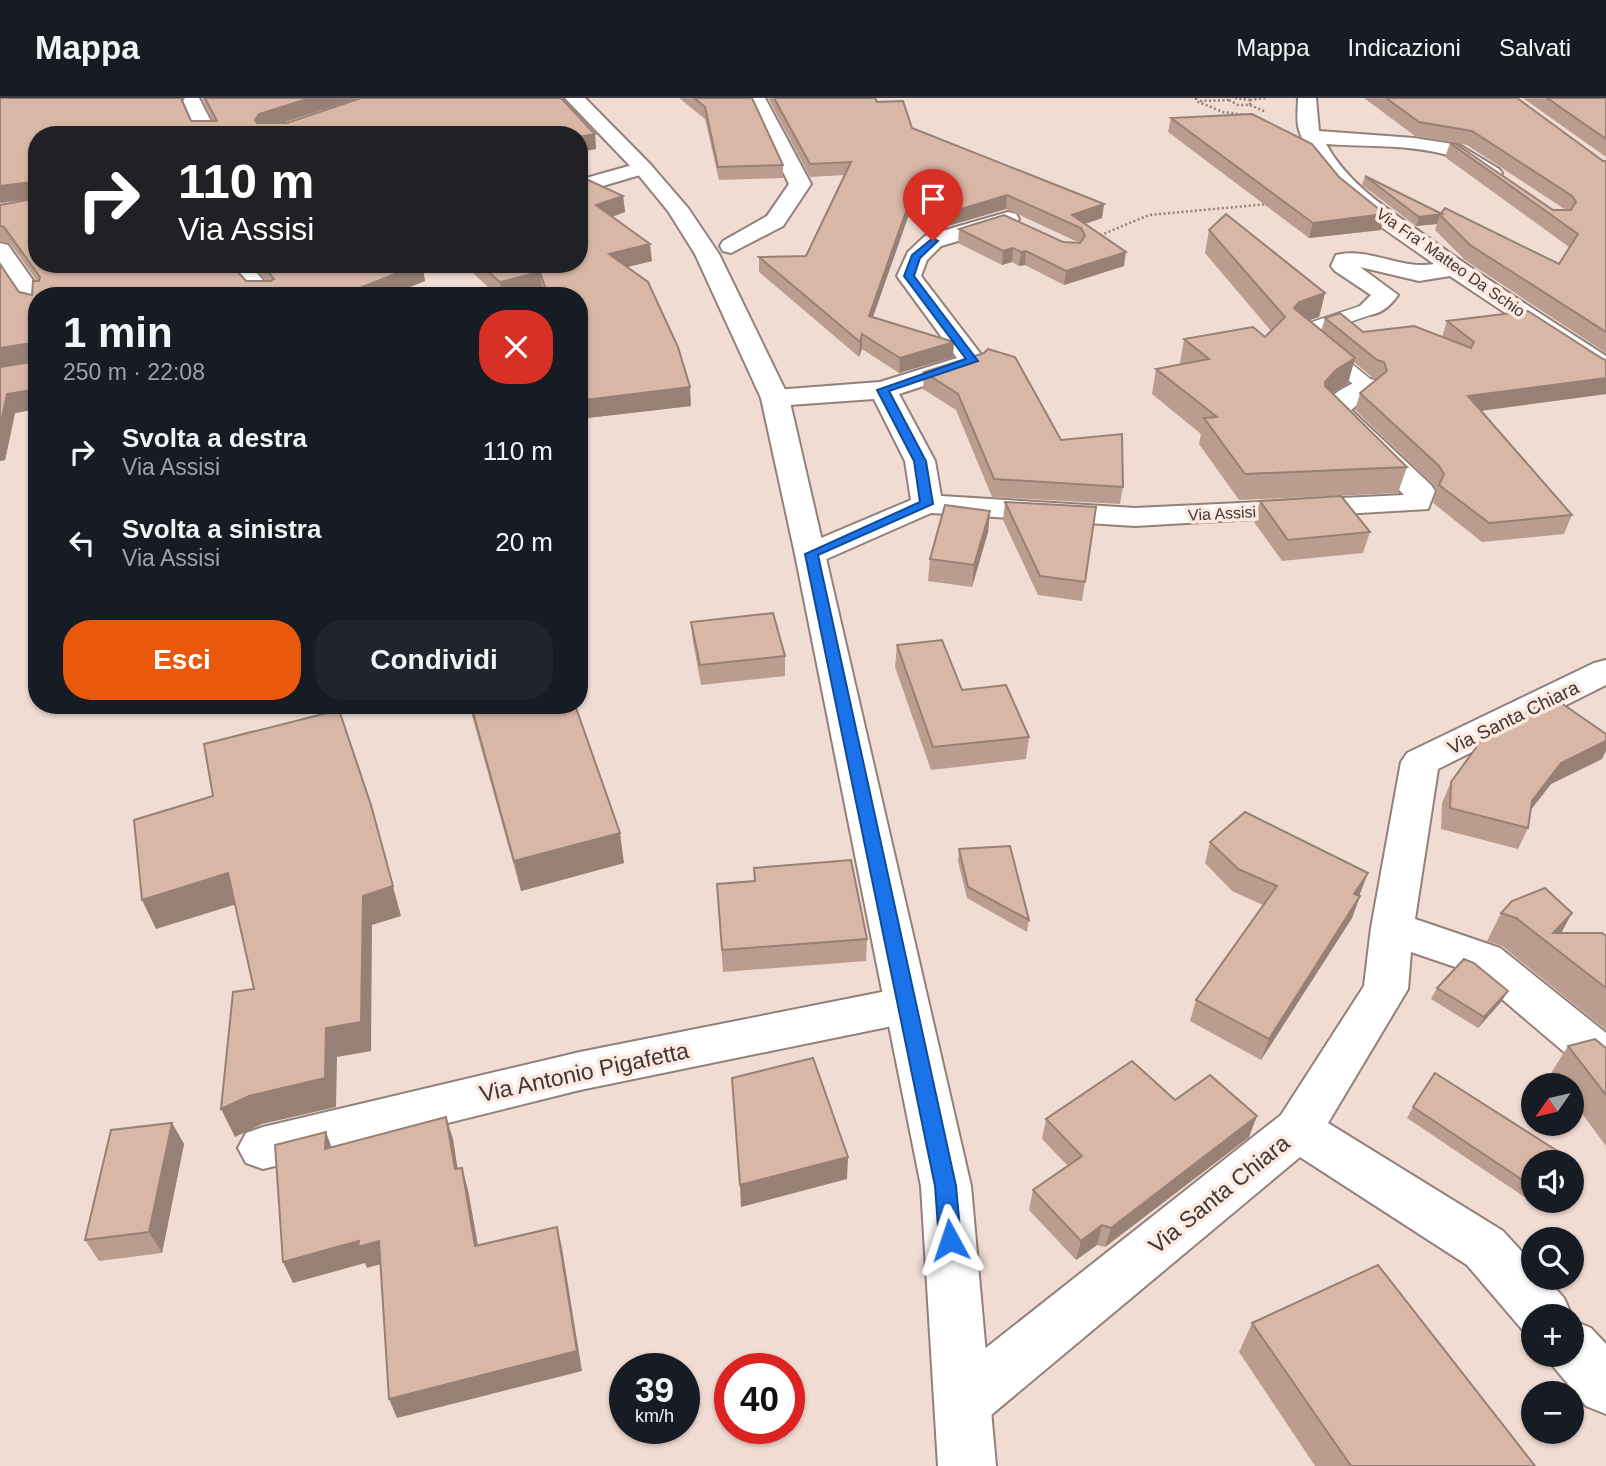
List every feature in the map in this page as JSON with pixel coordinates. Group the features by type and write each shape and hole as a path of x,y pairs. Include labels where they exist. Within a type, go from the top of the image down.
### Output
{"street":[{"path":"574,98 643,168 677,208 706,254 775,398 946,1186 967,1466"},
{"path":"731,246 775,221 800,184 757,98"},
{"name":"Via Fra' Matteo Da Schio","path":"1307,98 1308,129 1329,168 1356,196 1454,268 1606,368"},
{"path":"192,101 204,126"},
{"path":"1314,137 1414,144 1459,151 1514,188"},
{"path":"588,184 643,168"},
{"path":"775,398 883,390 973,361 909,276 916,257 933,241 1005,218 1070,249"},
{"path":"0,250 28,290"},
{"name":"Via Assisi","path":"1369,309 1386,295 1343,266 1344,260 1356,259 1419,274 1454,268"},
{"path":"245,273 256,287"},
{"name":"Via Assisi","path":"811,554 927,504 1135,517 1417,503 1420,491 1334,409 1367,386"},
{"path":"883,390 920,461 927,504"},
{"name":"Via Santa Chiara","path":"964,1401 1298,1130 1386,989 1392,928 1420,762 1606,671"},
{"path":"1392,928 1485,960 1606,1060"},
{"name":"Via Antonio Pigafetta","path":"263,1148 580,1071 907,1005"},
{"path":"1298,1130 1485,1248 1534,1304"},
{"path":"1584,1361 1606,1386"}],"lane":[{"name":"Via Assisi","path":"1367,386 1301,332 1369,309"}],"path":[{"path":"1196,99 1266,98"},
{"path":"1196,99 1223,112 1248,116"},
{"path":"1229,100 1238,105"},
{"path":"1223,112 1238,105 1250,105 1250,100"},
{"path":"1070,249 1149,215 1268,204"}],"building":[{"path":"0,98 181,98 191,121 217,121 205,98 310,98 259,114 255,120 257,123 287,123 361,98 561,98 587,126 28,126 28,182 0,186"},
{"path":"694,98 752,98 783,165 718,167 705,107"},
{"path":"774,98 875,98 877,102 903,101 912,128 1104,204 1072,215 1126,252 1066,271 1026,251 1013,248 1003,251 959,229 1004,215 1063,242 1080,243 1085,236 1081,228 1007,195 935,217 909,203 869,316 954,342 900,358 862,334 860,342 759,257 806,256 851,162 810,164"},
{"path":"1386,98 1517,98 1606,161 1606,332 1470,245 1440,215 1445,208 1559,264 1578,234 1450,143 1456,144 1553,210 1571,210 1576,202 1572,196 1472,131 1419,122"},
{"path":"1547,98 1606,98 1606,139"},
{"path":"1252,114 1312,144 1339,177 1385,214 1313,223 1171,118"},
{"path":"1365,176 1442,214 1419,217"},
{"path":"588,180 623,196 596,205 650,244 609,254 648,282 678,347 690,387 588,400 588,287 545,287 540,273 588,273"},
{"path":"28,200 28,260 4,227 0,226 0,205"},
{"path":"1226,214 1325,293 1299,302 1294,308 1355,358 1336,370 1325,382 1325,386 1407,467 1245,474 1204,418 1217,417 1156,369 1209,359 1184,339 1253,327 1265,337 1285,317 1209,230"},
{"path":"0,264 19,292 28,294 28,344 0,348"},
{"path":"37,273 239,273 246,281 271,281 274,279 269,273 398,273 362,287 33,287 33,281 39,281"},
{"path":"490,273 536,273 500,282"},
{"path":"1528,311 1606,360 1606,378 1468,396 1572,515 1489,523 1439,485 1444,474 1439,466 1360,393 1387,371 1384,362 1377,360 1325,318 1340,313 1363,332 1414,326 1471,348 1474,342 1447,321"},
{"path":"988,349 1015,357 1061,440 1122,434 1123,487 994,479 958,394 924,372 984,353"},
{"path":"28,363 28,390 7,394 0,427 0,367"},
{"path":"1341,496 1370,532 1288,540 1260,501"},
{"path":"1005,502 1096,507 1085,582 1040,576"},
{"path":"945,505 990,511 974,565 930,559"},
{"path":"773,613 785,656 700,665 691,622"},
{"path":"942,640 962,690 1006,685 1029,737 933,747 897,645"},
{"path":"1554,698 1606,734 1606,741 1561,763 1532,801 1528,828 1450,808 1451,782 1488,731"},
{"path":"323,714 340,714 371,805 393,886 363,896 361,1022 326,1028 325,1078 249,1096 221,1109 233,992 254,989 228,873 142,900 134,820 213,796 204,744"},
{"path":"473,714 578,714 620,833 514,861"},
{"path":"1245,812 1368,873 1354,894 1360,896 1269,1039 1196,1000 1277,886 1238,869 1210,842"},
{"path":"1010,846 1029,920 968,887 959,849"},
{"path":"851,860 867,939 722,950 717,884 755,881 754,868"},
{"path":"1545,888 1572,913 1553,933 1602,933 1606,936 1606,988 1516,918 1501,913 1512,901"},
{"path":"1464,959 1474,963 1508,991 1484,1017 1437,988"},
{"path":"1595,1039 1606,1048 1606,1095 1568,1046"},
{"path":"813,1058 848,1157 740,1185 732,1078"},
{"path":"1132,1061 1175,1100 1210,1075 1257,1116 1111,1228 1102,1225 1081,1241 1033,1190 1082,1156 1046,1119"},
{"path":"1435,1073 1521,1128 1521,1136 1534,1136 1556,1150 1521,1150 1521,1179 1413,1107"},
{"path":"446,1117 455,1169 462,1168 475,1246 557,1227 577,1351 389,1399 379,1241 358,1247 359,1241 283,1262 275,1145 326,1132 325,1149"},
{"path":"172,1123 149,1232 85,1240 111,1130"},
{"path":"1378,1265 1535,1466 1351,1466 1252,1323"}],"route":[{"path":"933,241 916,257 909,276 973,361 883,390 920,461 927,504 811,554 946,1186 950,1240"}]}
